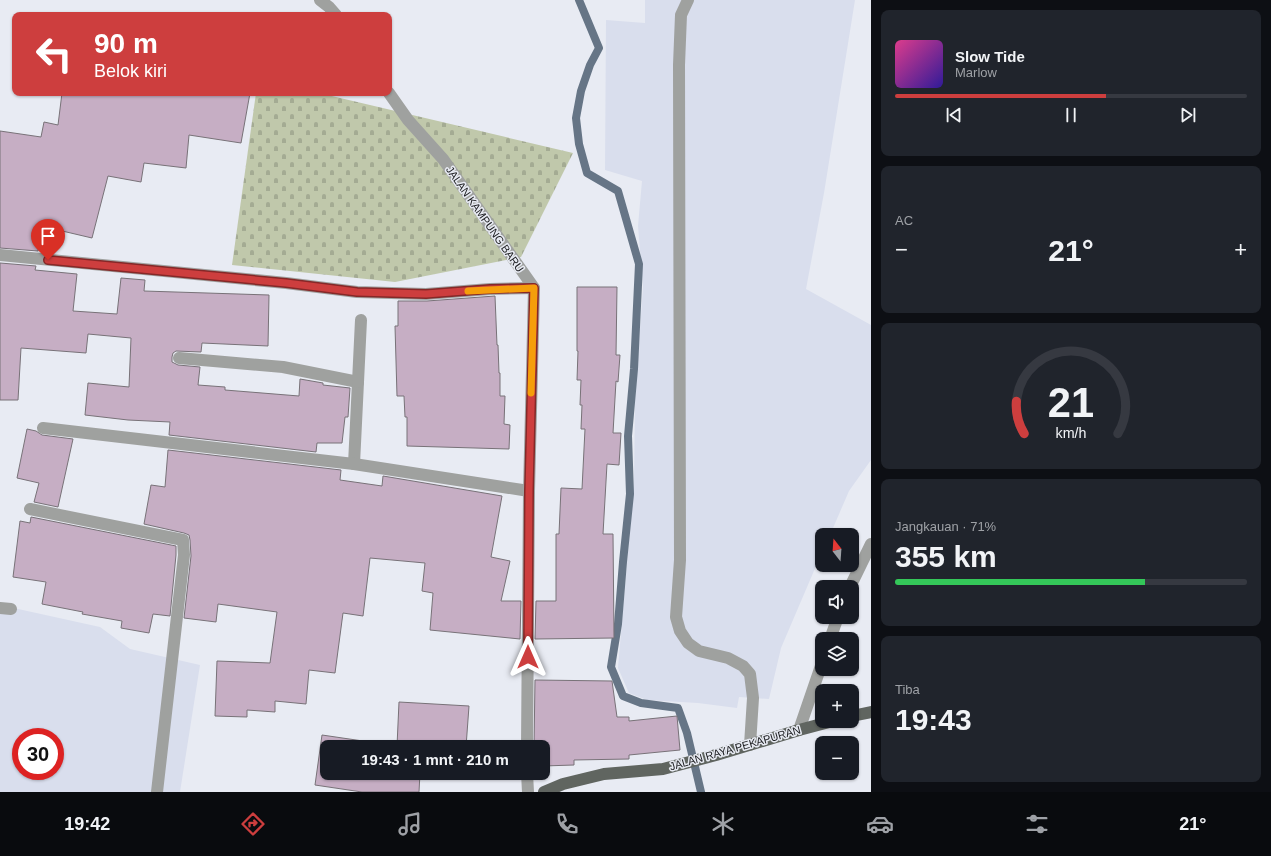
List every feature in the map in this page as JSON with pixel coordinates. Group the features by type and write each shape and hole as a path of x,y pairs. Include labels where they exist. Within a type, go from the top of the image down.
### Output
{"main road":[{"path":"859,715 871,712"},
{"name":"JALAN RAYA PEKAPURAN","path":"544,792 563,784 604,774 663,769 815,726"}],"street":[{"path":"320,0 333,12"},
{"path":"688,0 681,15 679,65 680,560 676,617 680,631 688,643 699,651 728,658 743,666 750,674 753,698 750,745"},
{"name":"JALAN KAMPUNG BARU","path":"392,96 408,120 443,159 534,288"},
{"path":"0,255 286,283 357,292 426,294 490,289 534,288 529,491 527,740"},
{"path":"354,464 361,320"},
{"path":"179,358 283,367 358,382"},
{"path":"43,428 354,464 529,491"},
{"path":"30,509 183,540 184,555 157,792"},
{"path":"853,580 871,544"},
{"path":"799,730 818,676"},
{"path":"527,780 528,792"}],"shaded area":[{"path":"645,0 855,0 824,193 806,289 871,325 871,460 849,491 833,528 815,528 815,568 781,648 769,699 739,697 737,708 698,703 647,700 629,693 618,668 634,483 635,399 643,287 638,226 642,181 605,170 606,20 645,23"},
{"path":"0,605 100,627 130,649 200,665 180,792 0,792"}],"green space":[{"path":"256,96 332,96 573,153 521,257 395,282 232,265"}],"building":[{"path":"62,96 249,96 241,143 189,135 186,168 144,163 141,182 108,176 92,238 41,226 38,251 0,248 0,131 41,137 44,122 58,125"},
{"path":"0,263 36,266 35,270 77,274 73,311 117,314 121,278 145,280 144,291 269,295 268,346 202,343 201,352 176,351 173,353 172,362 178,365 200,367 198,385 225,387 225,390 299,396 300,379 323,383 323,385 350,388 348,417 345,417 342,443 317,443 316,452 169,435 170,422 128,420 85,415 88,383 129,387 131,338 88,334 86,353 21,348 18,400 0,400"},
{"path":"577,287 617,287 616,355 620,355 618,382 616,381 613,433 621,433 619,465 607,464 603,534 613,534 614,638 535,639 536,601 556,601 556,534 559,534 561,488 582,489 585,429 581,429 581,380 577,380"},
{"path":"495,296 500,396 505,396 504,424 510,425 509,449 407,446 407,417 405,417 404,396 397,396 395,326 398,326 398,301 427,301"},
{"path":"27,429 36,431 42,435 73,439 58,507 34,502 39,483 17,478"},
{"path":"168,450 341,470 340,480 382,486 383,476 502,496 491,557 510,561 501,601 521,601 520,639 430,630 433,593 422,591 425,563 370,558 363,616 343,613 335,673 309,670 306,704 275,701 275,712 247,710 247,717 215,716 217,661 270,663 277,612 218,604 216,622 184,618 191,556 189,535 144,524 151,485 165,487"},
{"path":"31,517 176,546 170,616 153,614 149,633 121,628 122,621 82,614 83,612 42,604 46,582 13,577 20,521 30,523"},
{"path":"535,680 612,681 617,717 629,717 629,721 677,716 680,750 629,755 629,759 574,760 574,765 550,766 550,740 534,740"},
{"path":"399,702 469,706 467,740 397,740"},
{"path":"322,735 356,740 321,740"},
{"path":"320,749 320,780 420,780 419,792 362,792 315,785"}],"waterway":[{"path":"579,0 599,48 590,65 581,91 576,118 579,144 587,173 618,191 639,264 634,369 628,436 630,494 618,624 611,667 623,696 641,703 678,708 687,733 701,792"}],"slow traffic":[{"path":"468,291 534,288 531,393"}],"route":[{"path":"48,260 286,283 357,292 426,294 490,289 534,288 529,491 528,657"}]}
